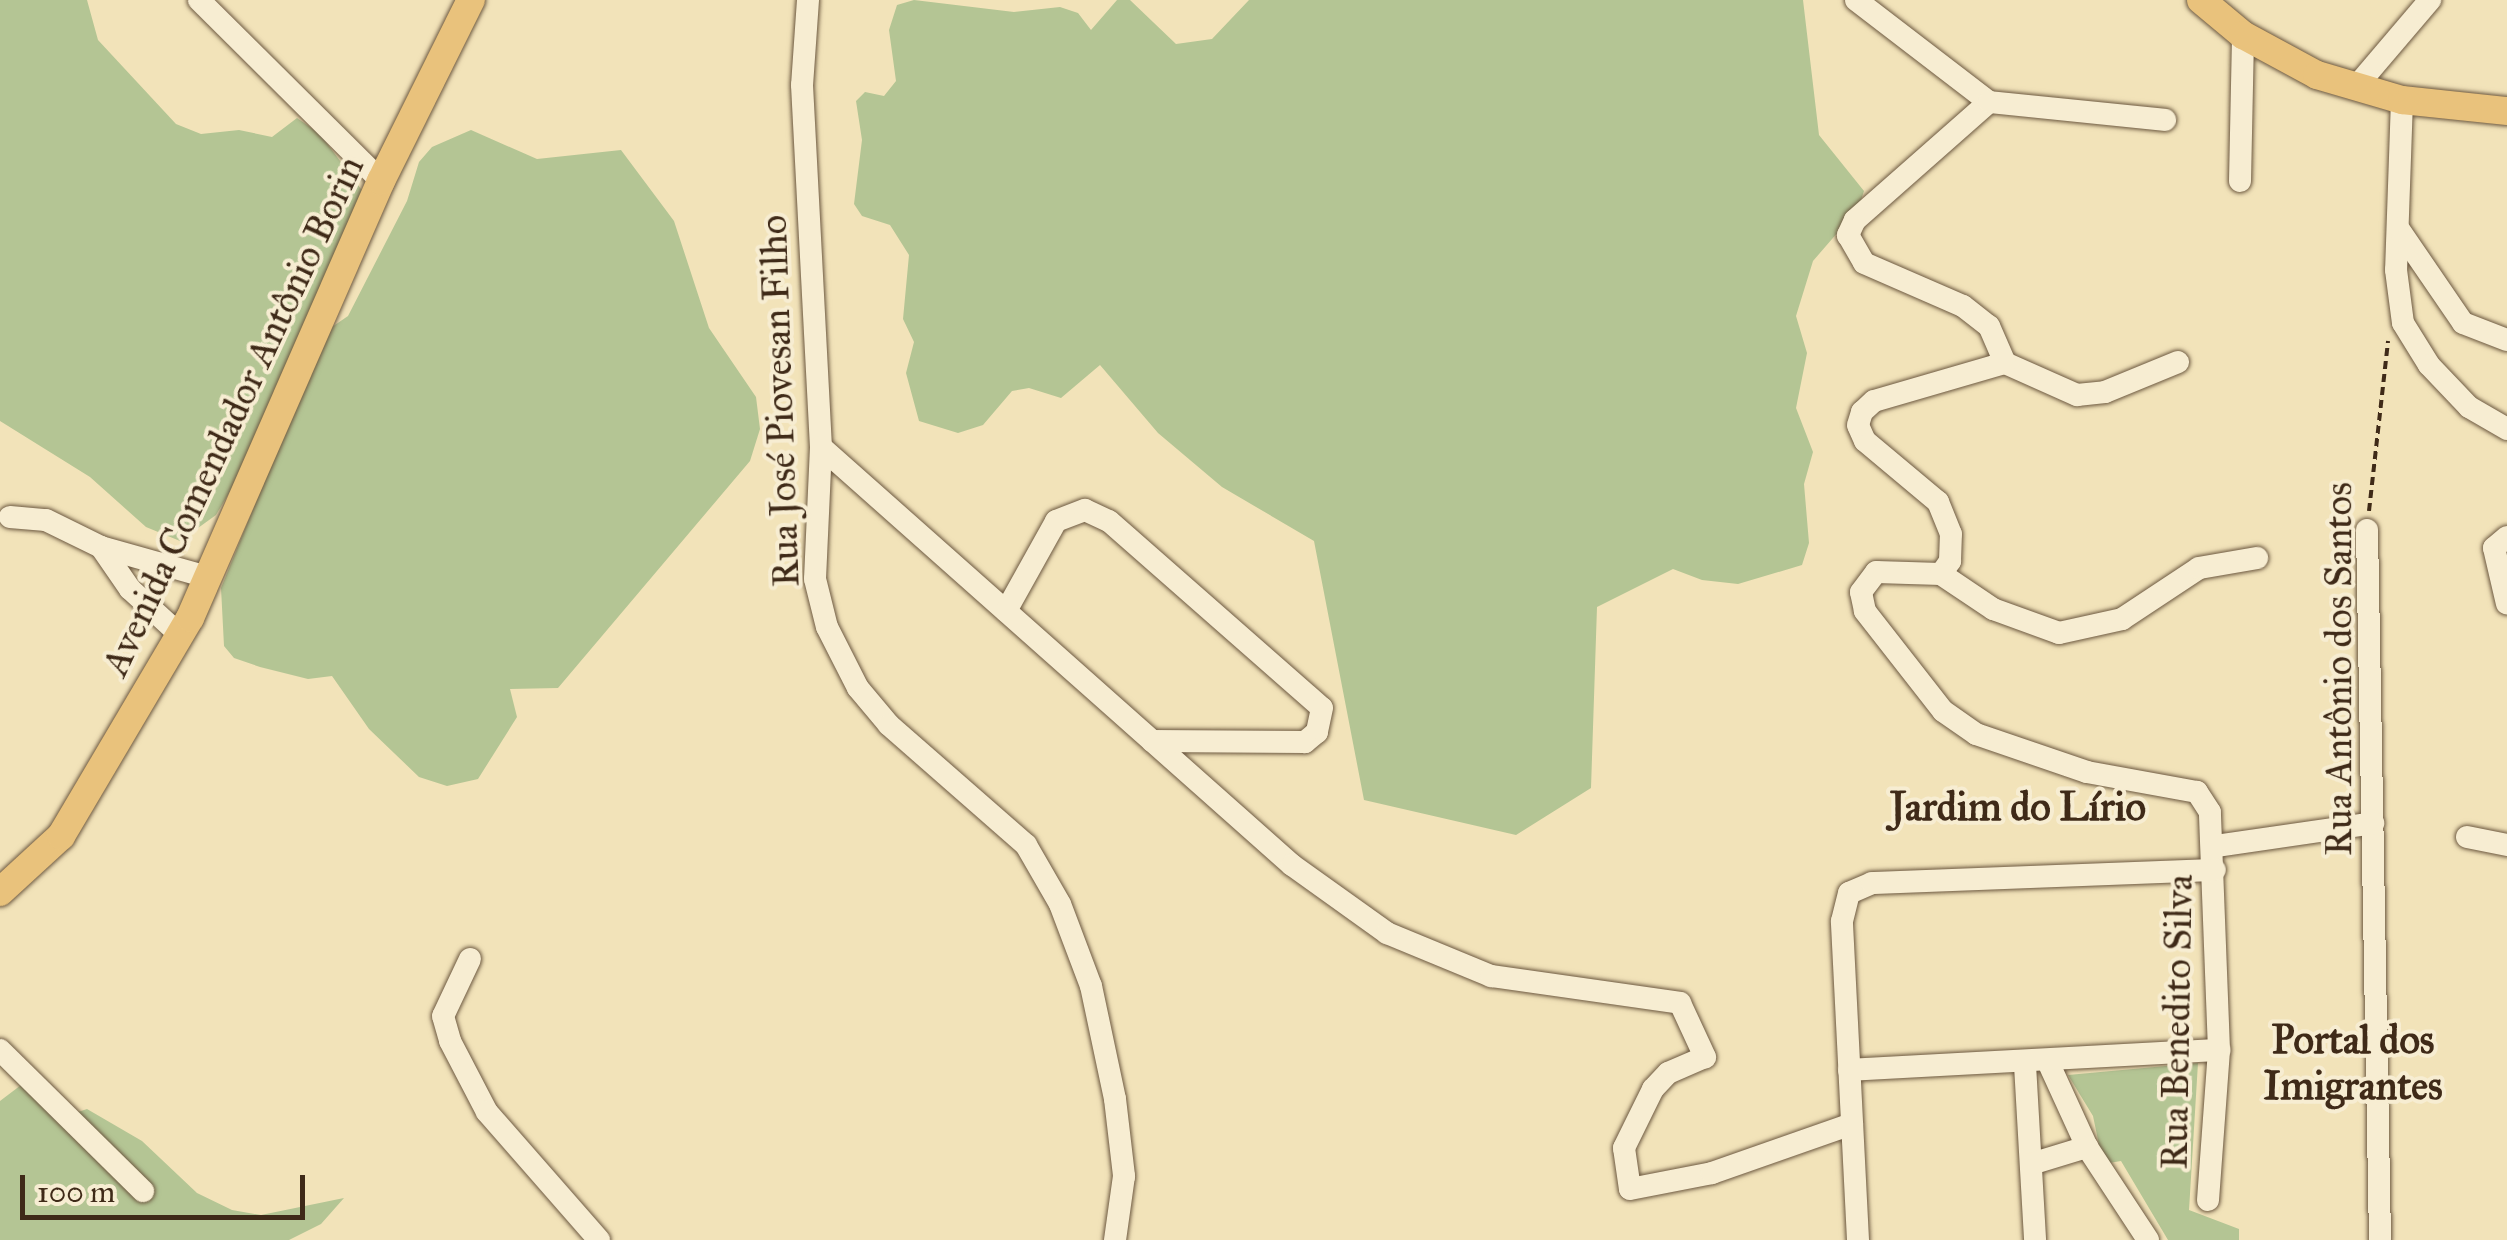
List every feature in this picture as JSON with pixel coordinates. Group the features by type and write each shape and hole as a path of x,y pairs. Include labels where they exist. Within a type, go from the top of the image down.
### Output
{"main road":[{"name":"Avenida Comendador Antônio Borin","path":"0,892 61,836 180,635 381,181 471,0"},
{"path":"2201,0 2243,35 2317,76 2402,100 2507,110"}],"street":[{"path":"199,0 381,181"},
{"name":"Rua José Piovesan Filho","path":"808,0 802,85 821,447 815,580 835,642 858,688 888,725 1026,845 1060,904 1091,986 1124,1176 1115,1240"},
{"path":"1856,0 1989,102 2165,120"},
{"path":"2355,88 2430,0"},
{"path":"2240,182 2243,35"},
{"path":"2402,100 2396,270 2404,323 2429,365 2468,407 2507,429"},
{"path":"1989,102 1856,220 1848,234 1864,263 1963,306 1989,326 2005,363"},
{"path":"2398,228 2463,322 2507,340"},
{"path":"2178,362 2105,392 2077,394 2005,363 1874,401 1858,426 1876,452 1938,502 1951,534 1950,561 1941,574 1994,610 2060,633 2122,618 2199,568 2258,558"},
{"path":"821,447 1292,864 1386,933 1491,976 1680,1003 1705,1057 1668,1073 1653,1089 1624,1148 1630,1189 1712,1173 1852,1124"},
{"path":"1006,612 1056,521 1085,510 1110,522 1322,708 1318,732 1305,742 1152,741"},
{"path":"10,517 46,520 101,547 207,577"},
{"name":"Rua Antônio dos Santos","path":"2366,530 2380,1240"},
{"path":"2507,537 2494,554 2507,604"},
{"path":"101,547 130,589 180,635"},
{"name":"Rua Benedito Silva","path":"1941,574 1889,570 1866,578 1861,592 1866,611 1943,712 2009,750 2197,792 2210,812 2216,846 2220,1050 2208,1200"},
{"path":"2216,846 2372,823"},
{"path":"2467,837 2507,846"},
{"path":"1858,1240 1842,922 1848,894 1872,883 2215,870"},
{"path":"470,959 443,1016 450,1041 486,1112 599,1240"},
{"path":"0,1050 143,1192"},
{"path":"1848,1070 2037,1065 2220,1050"},
{"path":"2037,1065 2148,1240"},
{"path":"2035,1240 2031,1164 2037,1065"},
{"path":"2031,1164 2087,1146"}],"path":[{"name":"Rua Antônio dos Santos","path":"2366,530 2390,326"}],"green space":[{"path":"0,0 87,0 98,40 176,124 201,134 239,130 272,137 297,118 320,134 364,193 332,327 348,316 407,201 419,162 432,147 471,130 537,159 621,150 674,221 709,328 756,397 760,429 750,461 558,688 510,689 517,717 478,779 447,786 419,777 369,729 332,676 308,679 260,667 234,658 224,646 221,588 306,379 282,404 216,515 180,541 146,527 90,477 0,421"},
{"path":"914,0 1014,12 1060,7 1078,13 1091,30 1117,0 1130,0 1176,44 1212,39 1249,0 1803,0 1819,135 1864,191 1858,209 1813,261 1796,316 1807,353 1796,408 1813,452 1804,484 1809,543 1802,565 1738,584 1702,580 1673,569 1597,607 1591,788 1516,835 1364,800 1314,541 1222,487 1158,433 1100,365 1061,398 1029,388 1012,391 983,425 958,433 919,421 906,373 914,342 903,319 909,255 890,225 862,216 854,204 862,140 856,101 865,92 884,96 896,81 889,30 897,5"},
{"path":"2198,1063 2189,1210 2239,1229 2239,1240 2168,1240 2121,1161 2103,1164 2093,1116 2068,1075"},
{"path":"29,1079 75,1113 87,1109 142,1141 197,1193 232,1210 261,1215 344,1198 321,1224 289,1240 0,1240 0,1101"}],"district":[{"name":"Jardim do Lírio","path":"2018,807"},
{"name":"Portal dos Imigrantes","path":"2353,1063"}]}
